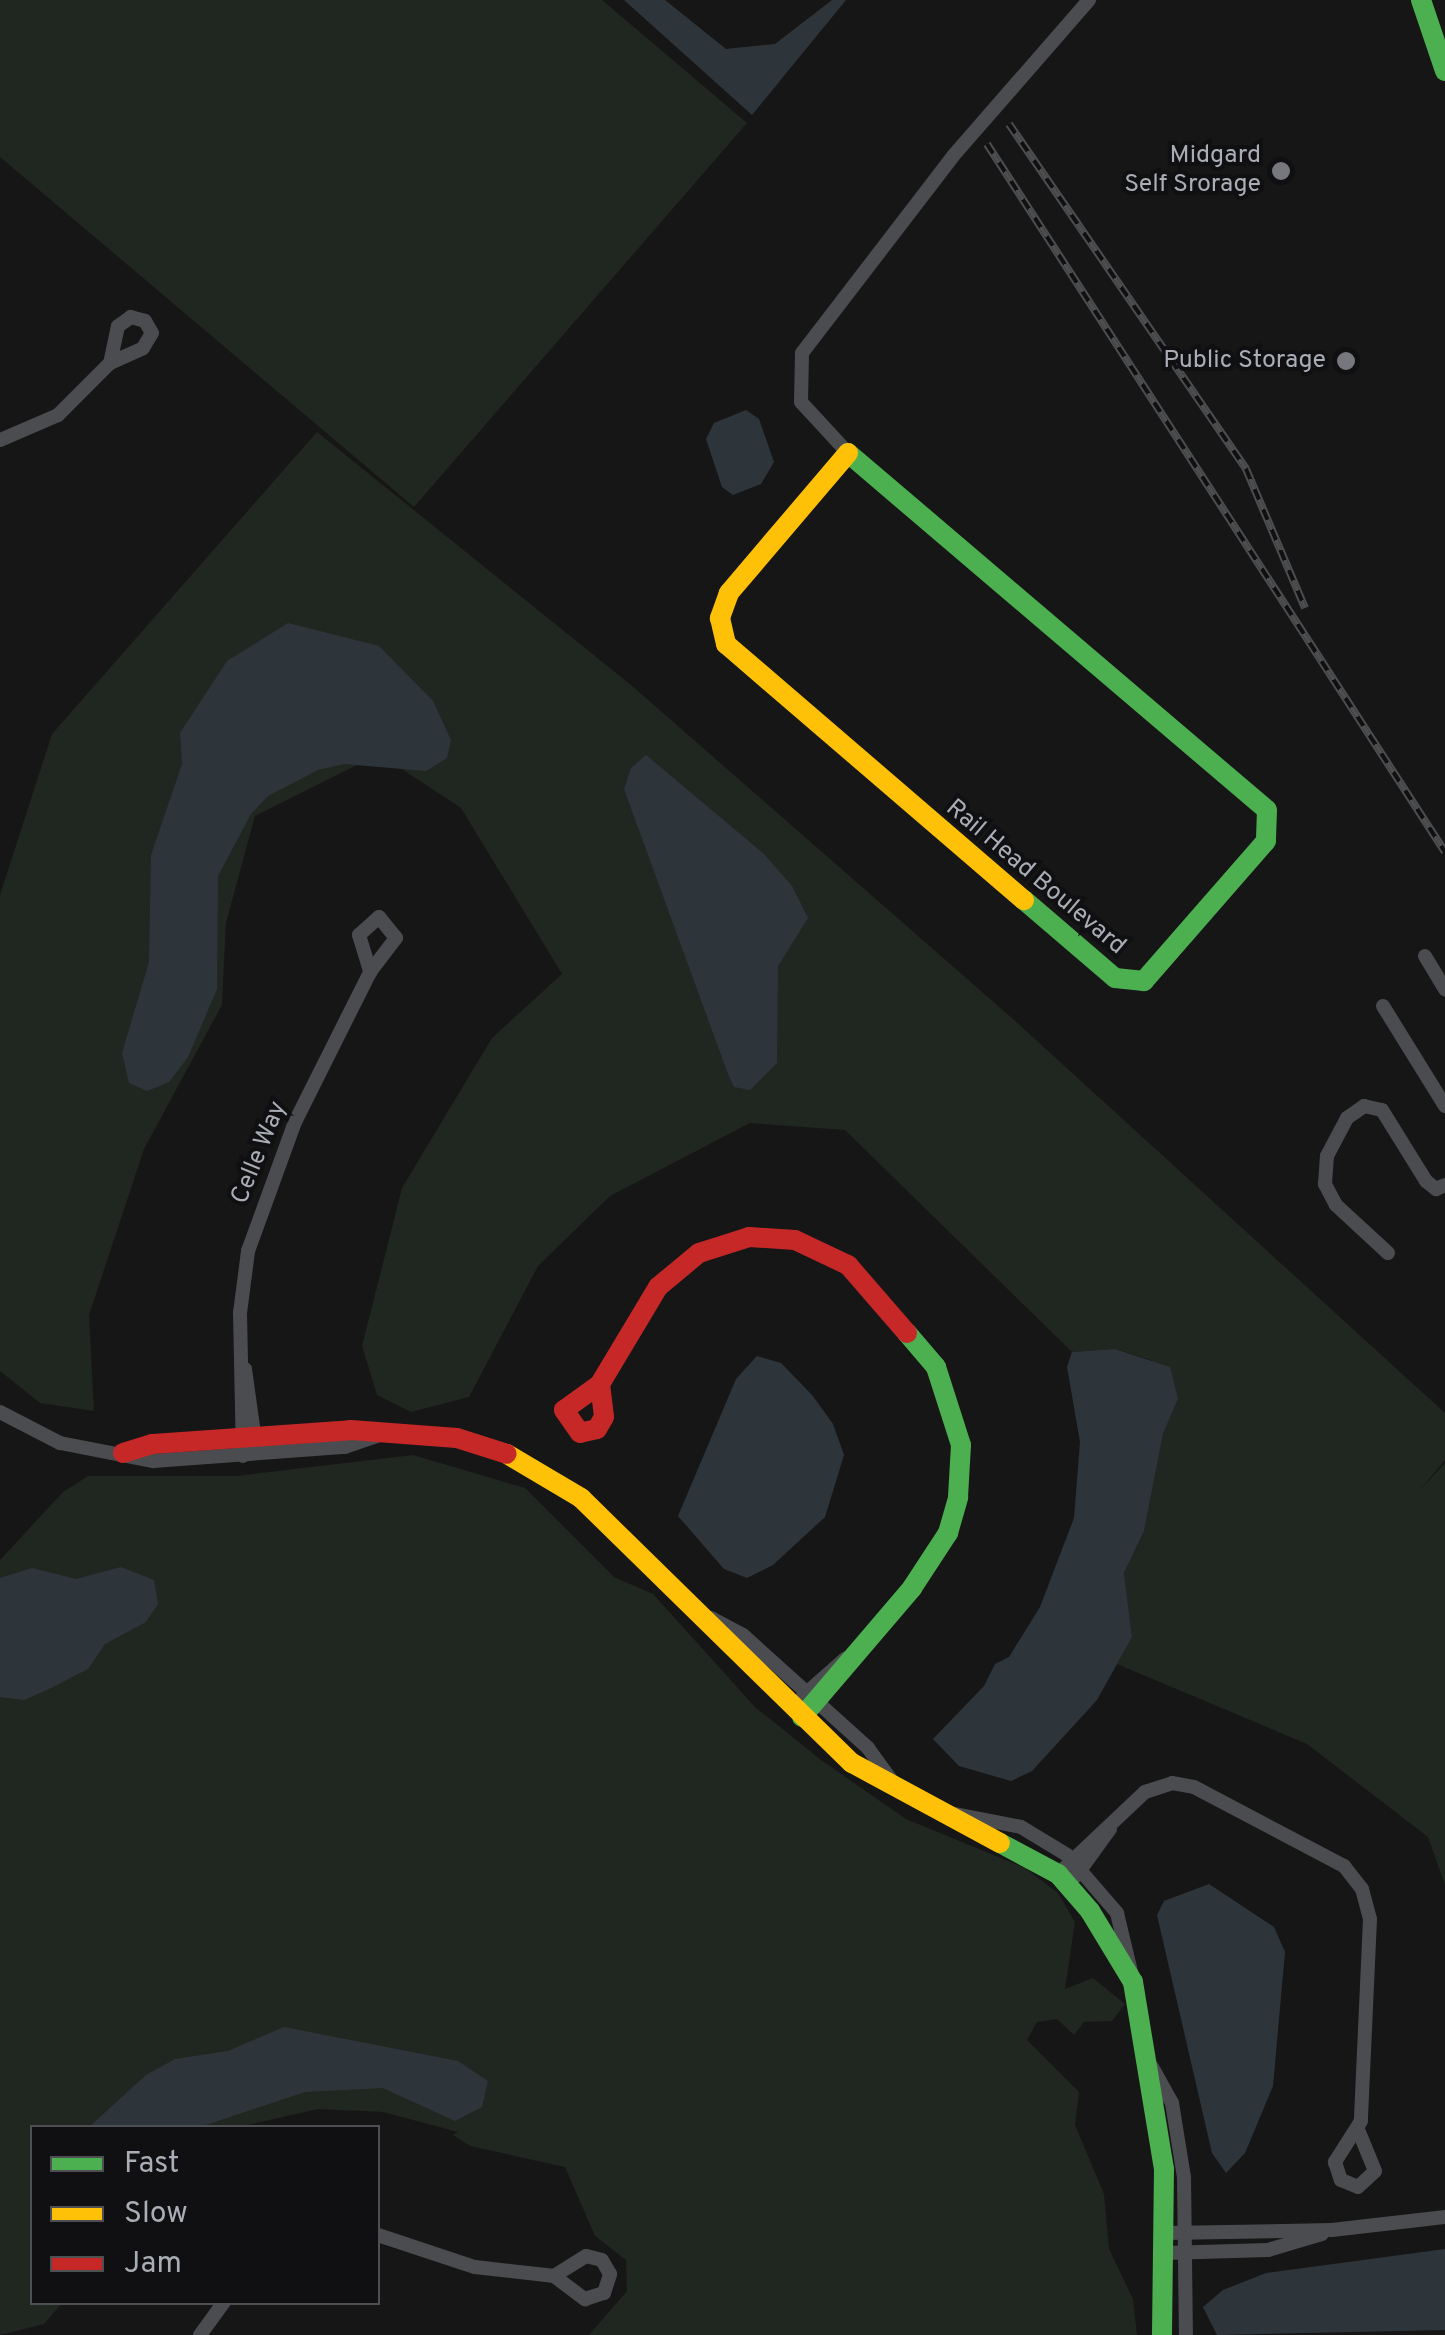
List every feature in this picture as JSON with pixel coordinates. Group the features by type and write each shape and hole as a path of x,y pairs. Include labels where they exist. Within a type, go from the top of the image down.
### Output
{"street":[{"name":"Rail Head Boulevard","path":"848,454 729,594 720,618 726,644 1115,978 1144,981 1266,842 1267,810 848,454 801,402 802,353 953,156 1089,0"},
{"path":"1421,0 1445,71"},
{"path":"0,440 58,414 110,363"},
{"path":"1425,956 1445,989"},
{"name":"Celle Way","path":"249,1445 242,1364 248,1251 265,1190 370,972"},
{"path":"1383,1006 1445,1106"},
{"path":"1388,1253 1336,1205 1325,1184 1327,1156 1347,1118 1364,1106 1382,1110 1426,1180 1436,1189 1445,1185"},
{"path":"600,1384 658,1287 715,1245 749,1238 795,1240 838,1258 870,1285 943,1380 962,1461 954,1514 939,1550 804,1705"},
{"path":"0,1412 60,1442 124,1453 152,1444 249,1445 382,1435 457,1438 538,1468 581,1498 708,1616 730,1650 804,1705 852,1763 1070,1872 1133,1982 1152,2067 1150,2105 1176,2243 1186,2335"},
{"path":"1070,1872 1146,1792 1182,1784 1326,1853 1351,1873 1370,1919 1359,2132"},
{"path":"1176,2243 1445,2217"},
{"path":"380,2236 475,2267 554,2276"},
{"path":"1162,2335 1176,2243"},
{"path":"200,2335 222,2305"}],"shaded area":[{"path":"0,0 602,0 747,123 414,507 0,157"},
{"path":"624,0 665,0 726,49 775,44 832,0 846,0 752,115"},
{"path":"746,410 759,419 774,462 761,484 733,495 722,487 706,439 714,423"},
{"path":"317,432 631,685 1013,1019 1445,1413 1445,1460 1419,1491 1445,1463 1445,1885 1428,1837 1307,1744 1117,1664 1132,1637 1124,1573 1144,1531 1163,1434 1178,1399 1151,1360 1115,1349 1072,1352 845,1130 750,1123 610,1196 538,1266 469,1397 411,1412 377,1395 362,1346 402,1188 492,1038 562,974 461,808 379,754 255,816 226,923 222,1005 144,1149 89,1315 94,1411 40,1403 0,1371 0,895 52,734"},
{"path":"288,623 379,646 433,701 451,740 447,758 426,771 344,764 318,770 268,796 251,814 218,876 217,989 188,1057 169,1082 147,1091 129,1083 122,1053 149,962 151,855 182,764 180,733 227,661"},
{"path":"646,755 764,854 792,886 808,918 778,966 777,1063 750,1090 734,1087 728,1074 624,789 631,768"},
{"path":"1115,1349 1170,1367 1178,1399 1163,1434 1144,1531 1124,1573 1132,1637 1097,1700 1032,1771 1011,1781 959,1766 933,1739 984,1686 995,1664 1009,1657 1040,1607 1074,1518 1080,1442 1067,1367 1072,1352"},
{"path":"757,1356 781,1363 812,1395 833,1424 844,1455 825,1517 773,1565 747,1578 724,1569 678,1516 736,1379"},
{"path":"413,1455 525,1488 614,1577 653,1594 755,1707 821,1760 906,1819 1025,1868 1058,1893 1075,1922 1065,1989 1093,1978 1125,2004 1112,2021 1084,2022 1074,2035 1057,2019 1037,2022 1027,2040 1079,2092 1075,2125 1104,2194 1109,2249 1133,2299 1137,2335 589,2335 627,2291 626,2260 595,2236 565,2167 470,2146 453,2135 458,2132 383,2112 318,2109 247,2125 30,2125 30,2305 60,2305 44,2324 0,2335 0,1560 63,1492 88,1476 236,1476"},
{"path":"121,1567 154,1580 158,1604 146,1622 105,1644 88,1669 24,1700 0,1697 0,1578 32,1568 76,1579"},
{"path":"1209,1884 1274,1927 1285,1952 1273,2086 1245,2153 1226,2173 1212,2153 1157,1915 1164,1901"},
{"path":"284,2027 458,2061 488,2081 482,2107 455,2121 383,2088 305,2092 206,2125 91,2125 146,2075 175,2059 228,2051"},
{"path":"1445,2249 1445,2330 1217,2335 1203,2307 1223,2290 1266,2273"}],"railway":[{"path":"1009,124 1246,469 1305,608"},
{"path":"987,144 1445,852"}],"traffic: fast":[{"path":"1421,0 1445,71"},
{"path":"848,453 1267,810 1266,841 1144,981 1115,978 1024,900"},
{"path":"802,1717 912,1588 948,1533 958,1497 961,1445 936,1367 907,1333"},
{"path":"1000,1843 1058,1874 1090,1911 1133,1982 1164,2169 1162,2335"}],"traffic: slow":[{"path":"848,453 729,593 720,618 726,644 1024,900"},
{"path":"507,1454 581,1498 852,1763 1000,1843"}],"traffic: jam":[{"path":"600,1384 604,1417 597,1429 580,1433 564,1410 600,1384 658,1287 699,1253 749,1237 795,1240 848,1265 907,1333"},
{"path":"123,1453 153,1444 351,1430 457,1438 507,1454"}],"place":[{"name":"Midgard Self Srorage","path":"1281,171"},
{"name":"Public Storage","path":"1346,361"}]}
